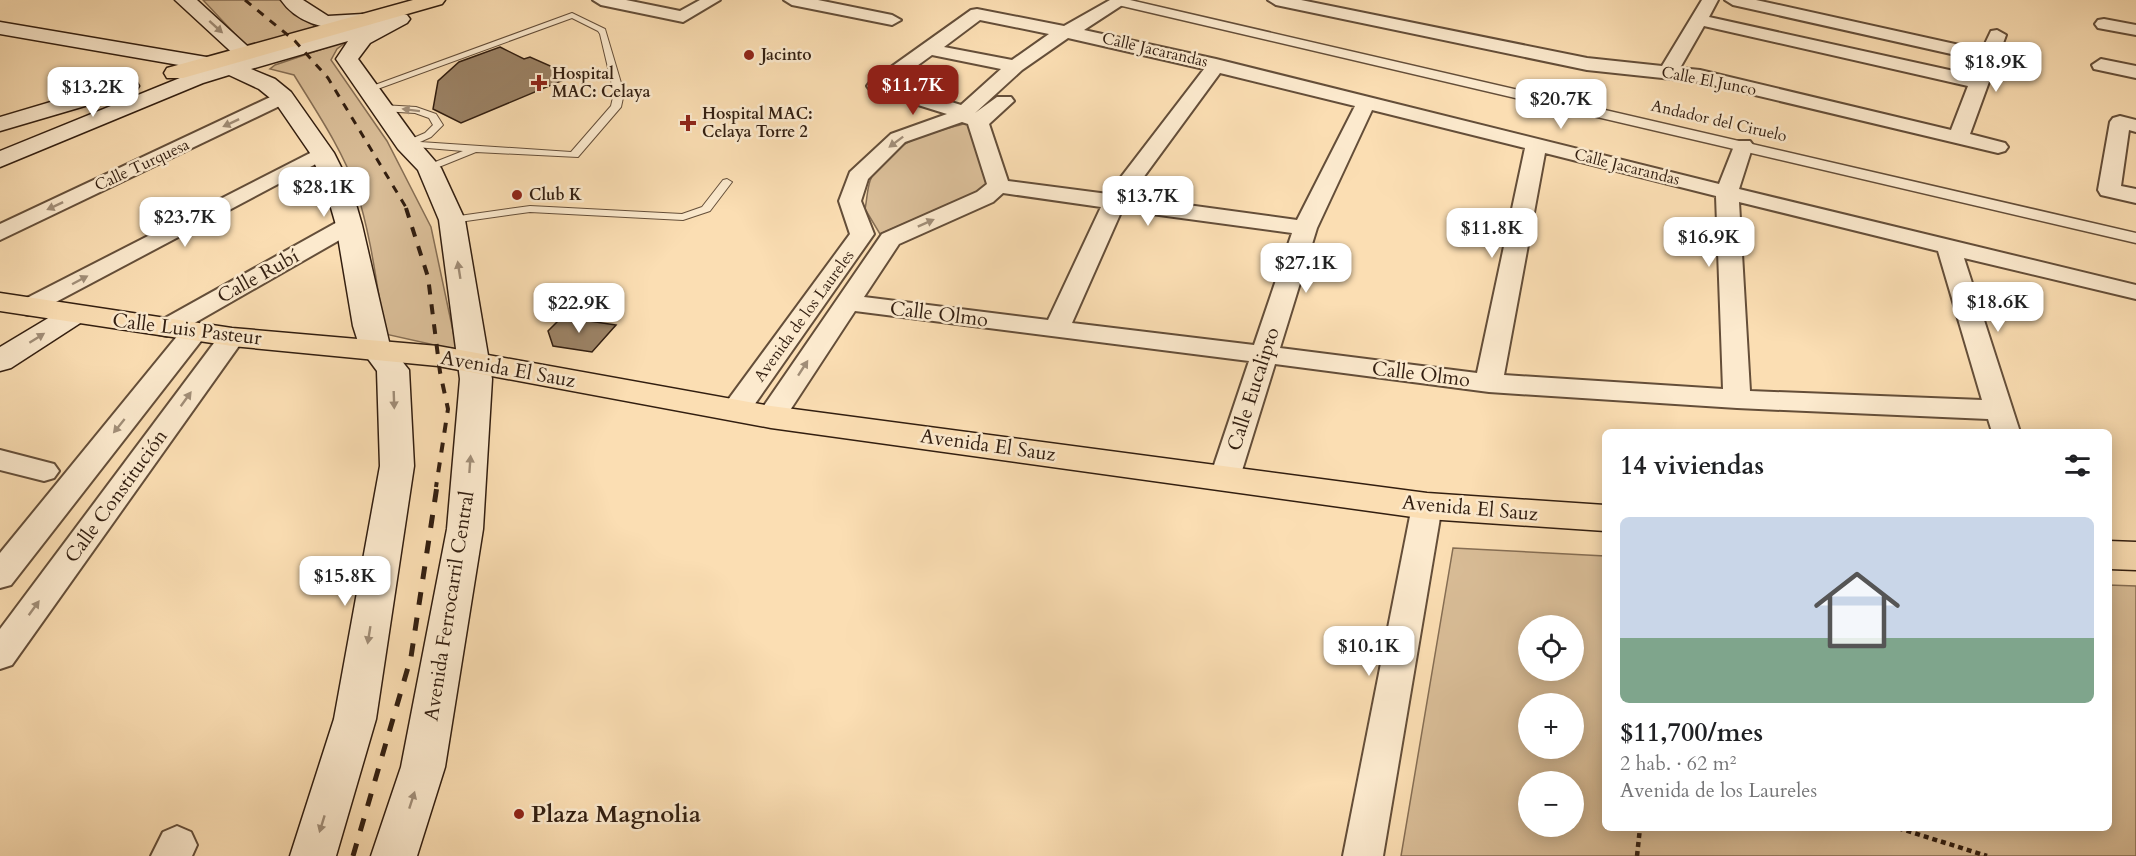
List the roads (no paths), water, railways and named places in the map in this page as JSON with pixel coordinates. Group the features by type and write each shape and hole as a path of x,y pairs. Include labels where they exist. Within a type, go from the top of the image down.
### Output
{"main road":[{"path":"185,0 239,61 275,91 322,153 338,187 350,225 368,327 375,348 393,370 397,466 355,719 313,856"},
{"path":"291,0 315,20 326,23 368,20"},
{"path":"239,61 368,20 444,2"},
{"path":"2,122 239,61 407,10"},
{"name":"Avenida Ferrocarril Central","path":"394,856 423,767 465,529 476,379 452,220 429,168 407,144 347,59 354,44 365,35 407,10"},
{"path":"0,28 275,91"},
{"path":"0,40 193,71"},
{"path":"0,160 193,71"},
{"name":"Calle Luis Pasteur","path":"14,304 232,337 375,348"},
{"path":"0,361 75,314"},
{"name":"Avenida El Sauz","path":"375,348 474,362 771,417 1427,506 1602,518"},
{"path":"2112,555 2136,556"}],"street":[{"path":"601,0 684,17 712,0"},
{"path":"792,0 892,20"},
{"path":"838,9 855,0"},
{"name":"Avenida de los Laureles","path":"735,411 862,234 850,201 858,177 898,138 970,119 1078,29 1118,0"},
{"name":"Andador del Ciruelo","path":"1118,0 2136,238"},
{"name":"Calle El Junco","path":"1276,0 1587,64 1669,71 1998,147"},
{"path":"1669,71 1710,0"},
{"path":"1733,0 1990,57"},
{"name":"Calle Jacarandas","path":"928,49 977,14 1078,29 1948,248 2136,292"},
{"path":"1699,20 1980,83"},
{"path":"2104,24 2136,30"},
{"name":"Avenida de los Laureles","path":"970,119 1015,66 1078,29"},
{"path":"1958,138 1997,36"},
{"path":"1015,66 928,49 877,86 949,107 970,119 997,176 998,186 1305,228"},
{"path":"1057,328 1114,202 1216,65"},
{"path":"2101,65 2136,72"},
{"name":"Calle Turquesa","path":"0,232 275,91"},
{"name":"Calle Eucalipto","path":"1225,477 1305,228 1366,103"},
{"path":"2136,126 2120,122 2109,190 2136,196"},
{"path":"1489,383 1536,144"},
{"path":"1737,399 1727,191 1743,145"},
{"path":"14,304 322,153"},
{"name":"Avenida de los Laureles","path":"771,417 890,239 985,196 998,186"},
{"name":"Calle Rubí","path":"181,330 350,225"},
{"path":"1948,248 2003,421"},
{"name":"Calle Olmo","path":"846,302 1489,383 1737,399 2003,421"},
{"name":"Calle Constitución","path":"0,576 181,330"},
{"name":"Calle Constitución","path":"0,655 232,337"},
{"path":"0,460 44,471"},
{"path":"1363,856 1427,506"}],"lane":[{"path":"376,99 572,15 601,29 619,93 618,100 616,107 574,155 407,144"},
{"path":"429,168 458,154 483,148"},
{"path":"452,220 530,209 683,217 706,209 727,182"}],"railway":[{"path":"245,0 295,41 328,78 407,209"},
{"path":"406,208 428,277 440,372 448,409 436,487"},
{"path":"353,856 411,657 437,486"}],"place":[{"name":"Jacinto","path":"749,55"},
{"name":"Hospital MAC: Celaya","path":"539,83"},
{"name":"Hospital MAC: Celaya Torre 2","path":"688,123"},
{"name":"Club K","path":"517,195"},
{"name":"Plaza Magnolia","path":"519,814"}]}
